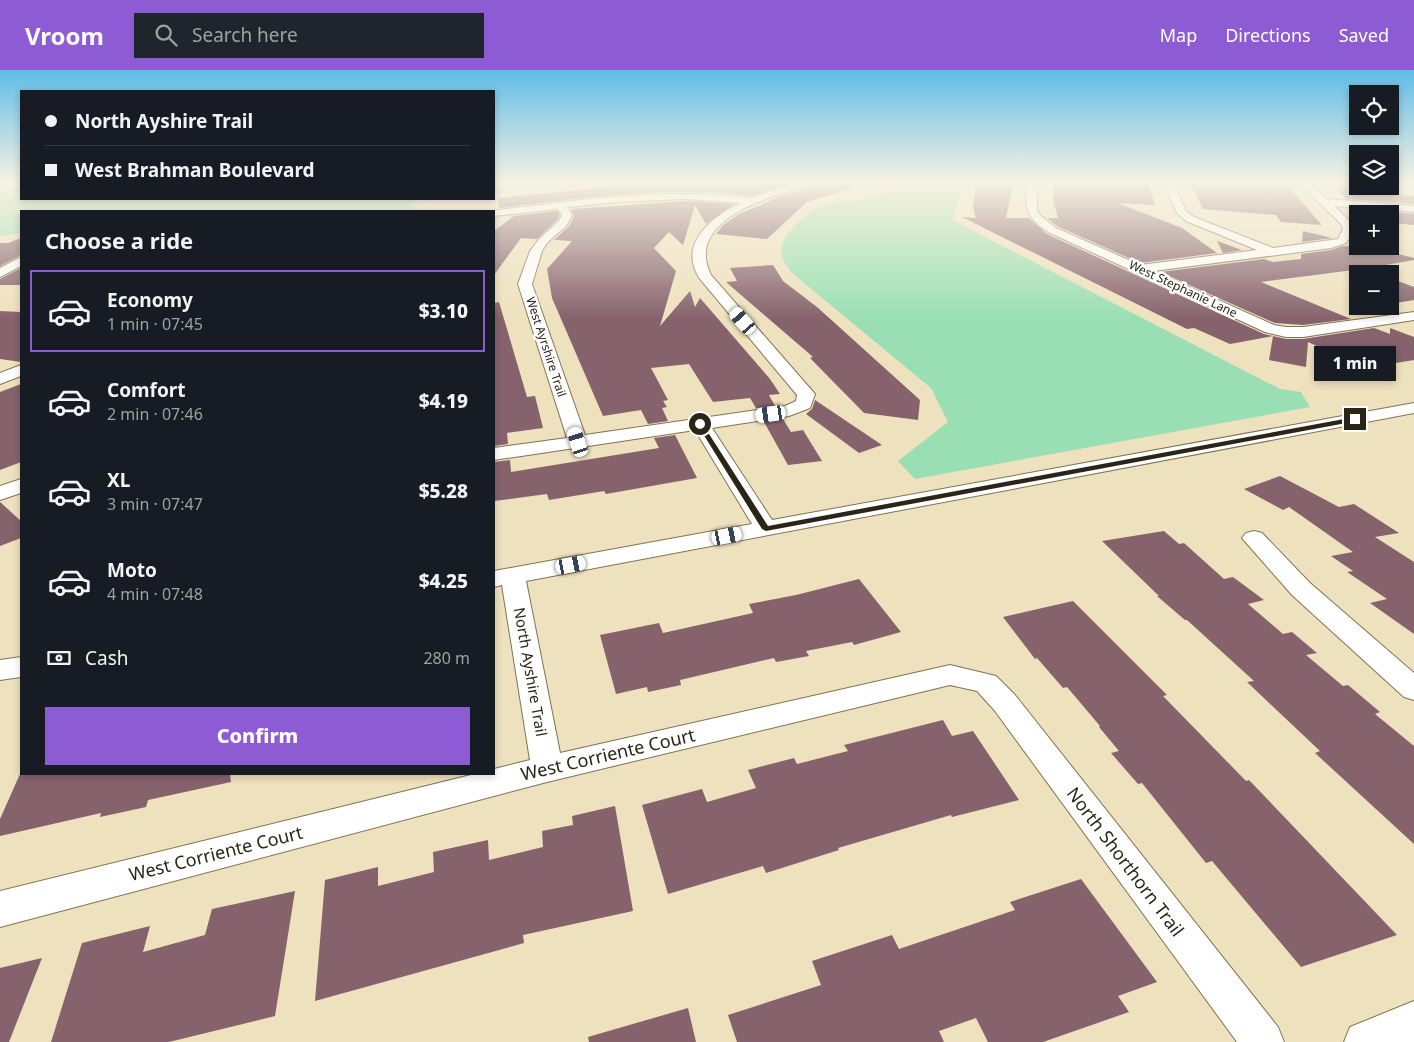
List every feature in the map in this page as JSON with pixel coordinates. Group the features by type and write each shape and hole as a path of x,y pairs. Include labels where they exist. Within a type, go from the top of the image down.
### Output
{"street":[{"name":"West Ayrshire Trail","path":"558,228 543,242 528,268 525,284 578,442"},
{"path":"495,454 789,411 804,404 806,394 704,276 698,261 700,246 711,228"},
{"name":"West Stephanie Lane","path":"1050,228 1270,329 1286,332 1303,332 1414,316"},
{"path":"1213,228 1271,252"},
{"path":"1139,269 1327,245 1342,241 1349,228"},
{"path":"0,273 20,262"},
{"path":"1398,319 1414,325"},
{"path":"0,379 20,370"},
{"path":"503,578 1414,408"},
{"path":"700,424 766,529"},
{"path":"0,494 20,485"},
{"path":"1254,538 1300,589 1414,689"},
{"name":"North Ayshire Trail","path":"503,578 547,769"},
{"path":"0,670 20,666"},
{"name":"West Corriente Court","path":"0,909 547,769 950,675 986,683"},
{"name":"North Shorthorn Trail","path":"986,683 1005,703 1263,1042"},
{"path":"1365,1042 1414,1022"}],"green space":[{"path":"0,228 20,228 20,233 0,236"},
{"path":"793,228 968,228 1280,389 1301,392 1310,407 915,479 898,461 948,422 931,388 792,273 781,253 785,238"}],"building":[{"path":"498,228 548,228 537,239 521,238 495,274 495,230"},
{"path":"566,228 688,228 683,245 669,232 654,248 676,271 660,326 690,291 695,307 700,298 770,379 780,394 769,395 775,406 756,408 750,398 713,402 689,364 651,368 668,400 663,401 667,407 662,408 668,421 648,424 641,410 603,416 552,298 547,269 572,241 554,240"},
{"path":"720,228 779,228 767,239 716,234"},
{"path":"985,228 1041,228 1047,234 1264,334 1273,336 1230,344 1194,328 1187,329"},
{"path":"1062,228 1183,228 1217,253 1140,263"},
{"path":"1303,231 1332,238 1302,242"},
{"path":"20,238 20,256 0,266 0,243 8,243"},
{"path":"1217,241 1242,250 1223,253"},
{"path":"1342,246 1349,246 1349,255 1399,254 1414,258 1414,260 1386,265 1349,265 1349,271 1261,282 1351,319 1303,325 1275,323 1160,272 1264,259 1273,262 1301,259 1301,254 1331,250"},
{"path":"773,265 783,281 817,307 920,400 918,420 864,413 810,358 813,357 726,282 737,281 730,268"},
{"path":"20,269 20,285 0,285 0,279"},
{"path":"1399,281 1414,287 1414,300 1399,302"},
{"path":"499,302 527,397 535,396 543,428 507,433 508,444 495,446 495,303"},
{"path":"0,311 20,312 20,362 0,359"},
{"path":"1374,328 1390,334 1390,328 1414,337 1414,360 1365,368 1308,342 1306,367 1269,360 1273,336 1286,339 1303,339"},
{"path":"20,384 20,462 0,470 0,392"},
{"path":"815,400 882,445 859,453 806,414 812,409"},
{"path":"783,419 791,432 803,430 822,461 788,465 764,422"},
{"path":"675,435 697,478 606,494 604,491 549,500 547,494 495,501 495,462 510,460 511,472 659,448 654,438"},
{"path":"1280,476 1339,507 1354,504 1399,533 1375,537 1414,562 1414,634 1370,603 1387,599 1347,572 1353,571 1331,556 1353,552 1289,507 1283,510 1244,489"},
{"path":"0,502 20,520 20,538 0,546"},
{"path":"1164,531 1179,544 1184,543 1224,579 1233,577 1264,600 1248,604 1283,634 1292,632 1317,653 1306,655 1343,686 1348,685 1380,712 1375,714 1414,746 1414,844 1315,753 1320,751 1247,682 1254,681 1187,620 1157,596 1159,596 1102,541"},
{"path":"859,579 901,632 854,645 852,642 806,651 809,656 776,662 774,658 680,680 681,685 648,692 647,687 616,694 600,635 659,623 663,633 753,613 749,604 796,595"},
{"path":"1073,601 1167,695 1163,696 1246,781 1249,780 1397,935 1301,967 1212,861 1206,863 1142,783 1138,784 1111,753 1119,751 1067,687 1063,688 1037,658 1035,659 1003,617"},
{"path":"943,720 952,736 973,731 1019,800 952,817 951,815 838,848 839,850 766,873 763,866 668,894 642,805 702,789 707,802 756,788 748,770 794,758 797,764 848,751 844,745"},
{"path":"20,774 230,775 231,782 148,800 146,807 100,817 101,813 0,836 0,819"},
{"path":"615,806 633,911 523,935 524,943 315,1001 325,880 378,867 378,886 434,872 433,852 488,840 489,860 543,847 542,831 573,825 572,816"},
{"path":"1081,879 1157,982 1118,996 1129,1012 1043,1042 988,1042 976,1018 939,1031 944,1042 737,1042 728,1015 821,985 812,961 892,935 899,949 1015,910 1010,902"},
{"path":"295,891 275,1016 169,1042 51,1042 82,943 150,926 143,952 205,935 212,909"},
{"path":"42,958 9,1042 0,1042 0,968"},
{"path":"688,1008 696,1042 589,1042 588,1037"}],"route":[{"path":"700,424 766,529 1355,419"}]}
